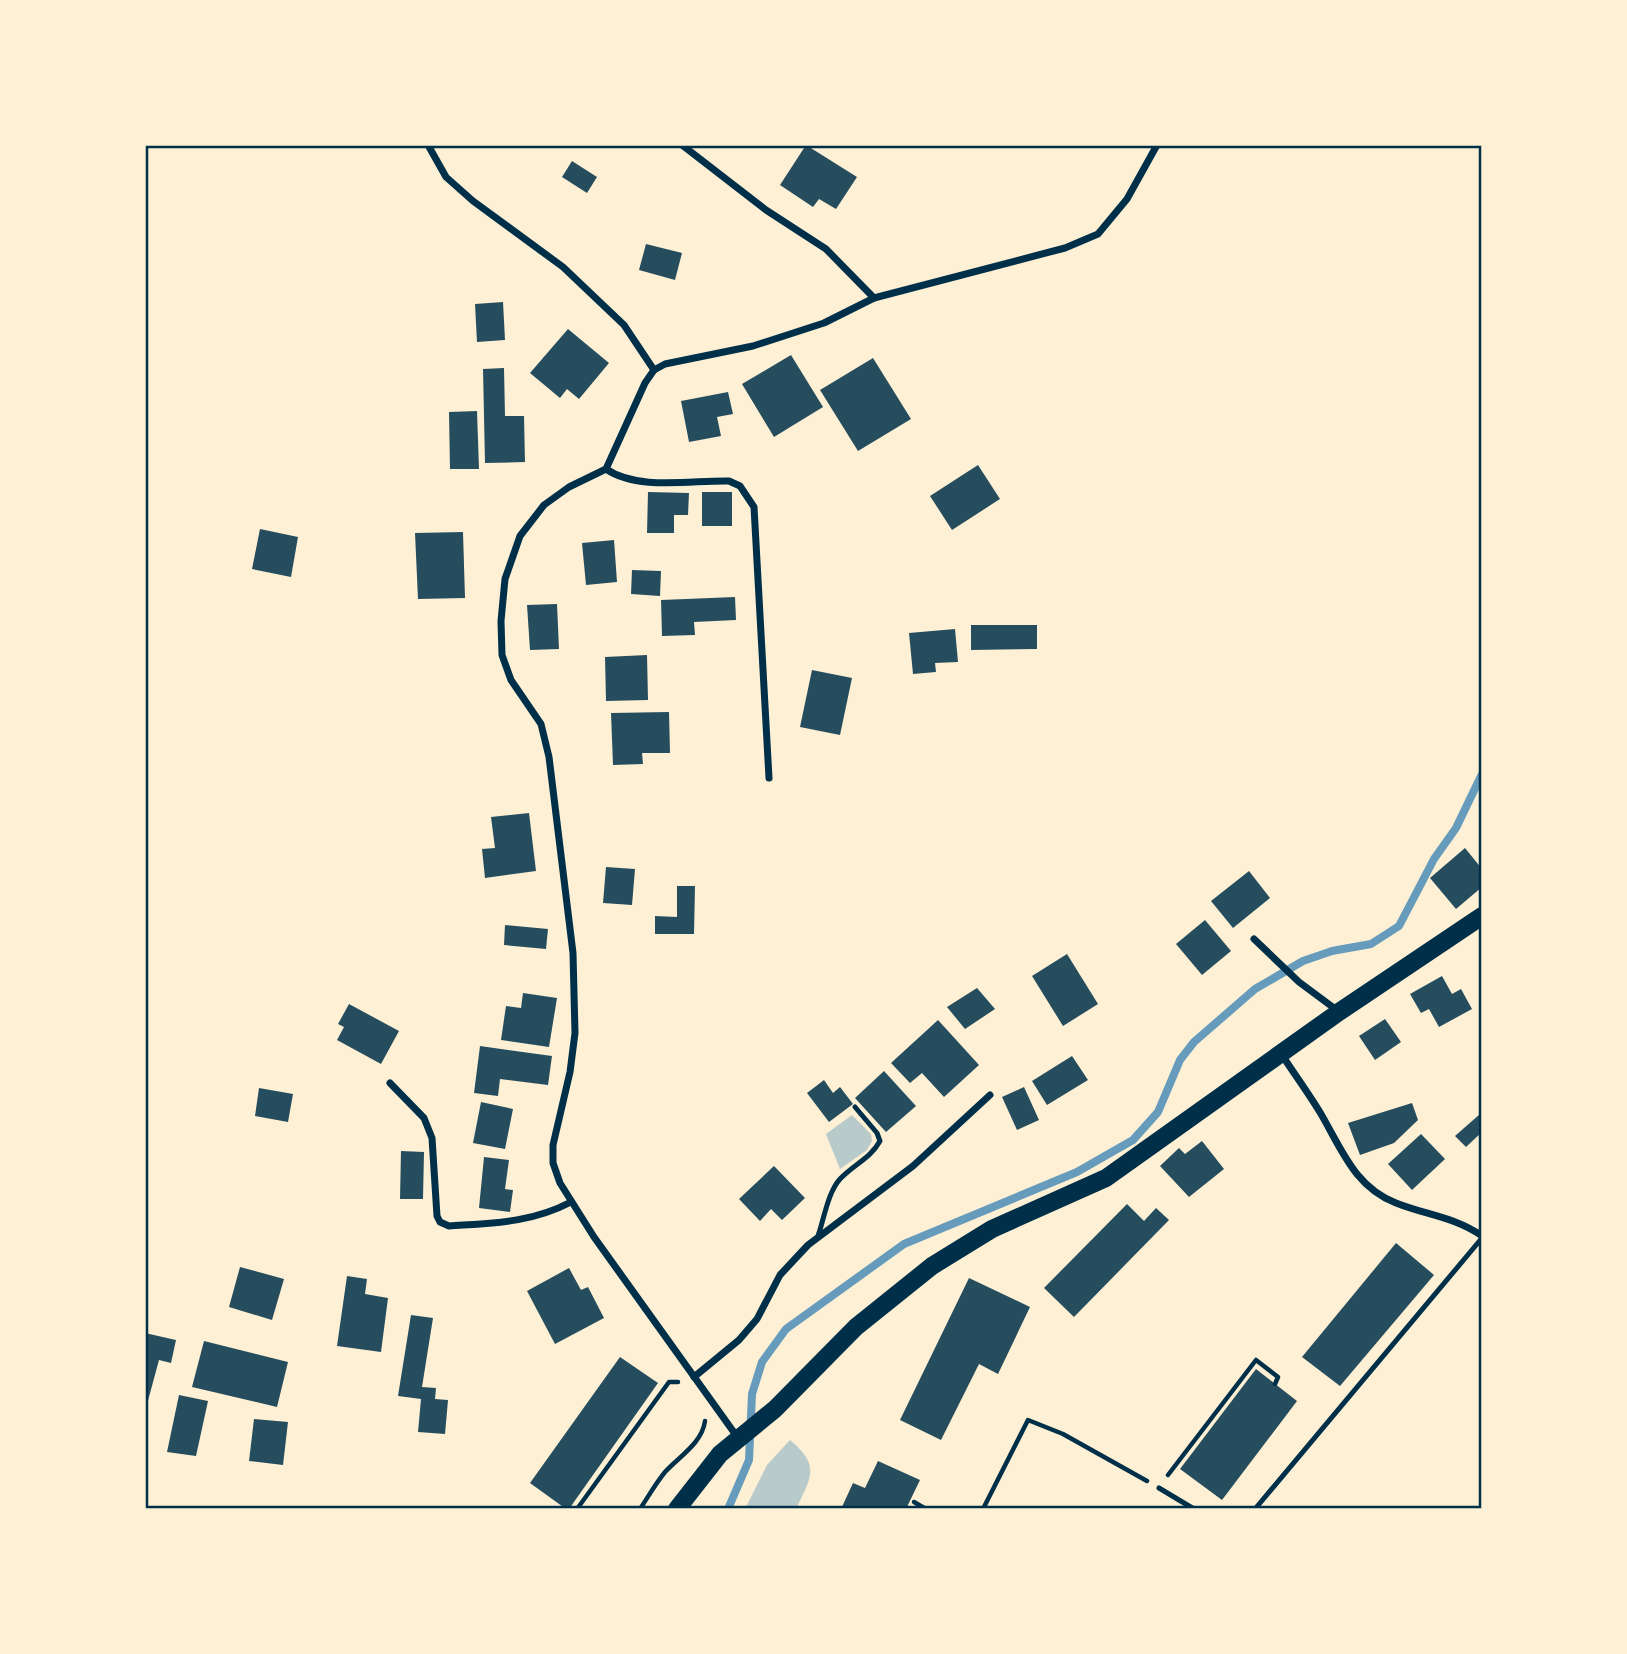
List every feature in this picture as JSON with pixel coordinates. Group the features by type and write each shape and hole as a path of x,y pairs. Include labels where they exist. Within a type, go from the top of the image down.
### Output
{"main road":[{"path":"677,1509 709,1466 775,1409 856,1327 932,1266 992,1229 1106,1178 1339,1012 1482,916"}],"street":[{"path":"428,145 446,177 473,201 563,267 624,325 645,352 654,370"},
{"path":"682,145 766,210 826,249 874,298"},
{"path":"739,1439 571,1202 553,1163 556,1125 570,1072 575,994 553,783 541,724 511,680 502,655 501,621 505,579 520,536 544,505 569,487 607,469 654,370 665,364 777,338 824,323 874,298 1065,248 1098,234 1126,200 1157,145"},
{"path":"607,469 618,477 641,481 729,481 740,486 754,507 769,778"},
{"path":"1254,939 1273,960 1339,1012"},
{"path":"1281,1053 1322,1116 1350,1168 1371,1189 1396,1203 1457,1221 1482,1237"},
{"path":"390,1083 424,1118 432,1138 437,1216 440,1222 449,1226 519,1222 547,1214 571,1202"},
{"path":"694,1377 739,1340 757,1319 780,1275 818,1236 913,1166 990,1095"}],"lane":[{"path":"818,1236 836,1185 873,1153 880,1140 855,1107"},
{"path":"1255,1509 1482,1237"},
{"path":"1159,1488 1194,1509"}],"path":[{"path":"983,1509 1028,1420 1063,1433 1159,1488 1255,1360 1278,1377 1275,1384"},
{"path":"577,1509 669,1382 685,1382"},
{"path":"640,1509 664,1474 695,1443 704,1430 706,1416"},
{"path":"914,1502 926,1509"}],"shaded area":[{"path":"852,1115 871,1134 872,1141 867,1150 840,1169 826,1134"},
{"path":"790,1440 806,1457 810,1472 796,1509 745,1509 767,1465"}],"building":[{"path":"806,145 857,177 836,209 819,199 813,207 780,185"},
{"path":"572,161 597,177 587,193 562,177"},
{"path":"646,244 682,253 675,280 639,270"},
{"path":"503,302 505,340 477,342 475,304"},
{"path":"568,329 609,363 579,399 567,389 560,398 530,373"},
{"path":"791,355 823,407 774,437 742,384"},
{"path":"873,358 911,419 858,451 820,390"},
{"path":"504,368 505,416 524,416 525,462 485,463 483,369"},
{"path":"728,392 733,414 717,417 721,436 689,442 681,401"},
{"path":"477,411 479,469 450,469 449,412"},
{"path":"978,465 1000,499 952,530 930,496"},
{"path":"648,492 689,493 688,515 674,515 674,533 647,533"},
{"path":"702,492 732,492 732,526 702,526"},
{"path":"260,529 298,537 291,577 252,569"},
{"path":"463,532 465,598 418,599 415,533"},
{"path":"614,540 617,582 586,585 582,543"},
{"path":"632,570 661,571 660,596 631,594"},
{"path":"735,597 736,620 694,622 695,635 662,636 661,600"},
{"path":"557,604 559,649 530,650 527,605"},
{"path":"971,625 1037,625 1037,649 971,650"},
{"path":"955,629 958,662 935,663 936,672 913,674 909,633"},
{"path":"647,655 648,700 606,701 605,657"},
{"path":"812,670 852,678 840,735 800,727"},
{"path":"669,712 670,753 642,753 643,764 613,765 611,713"},
{"path":"529,813 536,871 485,878 482,849 495,848 491,817"},
{"path":"1465,848 1482,869 1482,887 1456,909 1430,878"},
{"path":"606,867 635,869 632,905 603,903"},
{"path":"1249,871 1270,898 1233,928 1211,901"},
{"path":"677,886 695,886 694,934 655,934 655,916 677,917"},
{"path":"1205,920 1231,951 1202,975 1176,944"},
{"path":"505,925 548,929 546,949 504,945"},
{"path":"1067,954 1098,1004 1063,1026 1032,976"},
{"path":"1442,976 1452,994 1461,989 1472,1009 1439,1027 1429,1009 1421,1013 1410,994"},
{"path":"977,988 995,1009 965,1029 947,1007"},
{"path":"523,993 557,998 549,1047 501,1040 506,1006 521,1008"},
{"path":"349,1004 399,1031 381,1064 337,1040 344,1027 338,1024"},
{"path":"1385,1019 1401,1042 1375,1060 1359,1036"},
{"path":"938,1020 979,1065 944,1097 922,1073 910,1083 891,1063"},
{"path":"480,1046 552,1056 548,1085 500,1079 498,1096 474,1093"},
{"path":"1072,1056 1088,1080 1047,1105 1032,1081"},
{"path":"884,1071 916,1106 886,1132 855,1098"},
{"path":"824,1080 833,1093 840,1087 853,1104 829,1122 807,1093"},
{"path":"1024,1087 1039,1120 1017,1130 1002,1097"},
{"path":"259,1088 293,1094 288,1122 255,1116"},
{"path":"481,1102 513,1109 505,1149 473,1143"},
{"path":"1412,1103 1418,1120 1394,1143 1360,1155 1348,1123"},
{"path":"1480,1114 1482,1132 1466,1147 1455,1136"},
{"path":"1421,1134 1445,1159 1412,1190 1388,1164"},
{"path":"1202,1141 1224,1169 1189,1197 1160,1166 1179,1148 1185,1154"},
{"path":"401,1151 424,1152 423,1199 400,1199"},
{"path":"484,1157 509,1160 505,1189 513,1190 510,1212 479,1208"},
{"path":"774,1166 805,1198 782,1220 771,1209 760,1221 739,1199"},
{"path":"1127,1204 1144,1221 1156,1208 1169,1220 1074,1317 1044,1288"},
{"path":"1396,1243 1434,1275 1340,1386 1302,1357"},
{"path":"240,1267 284,1279 272,1320 229,1307"},
{"path":"569,1268 581,1290 588,1287 604,1318 555,1344 527,1291"},
{"path":"347,1276 367,1279 365,1294 388,1298 381,1352 337,1346"},
{"path":"969,1278 1030,1307 998,1374 979,1364 941,1440 900,1420"},
{"path":"411,1315 433,1318 422,1387 436,1388 435,1399 448,1400 445,1434 418,1432 421,1399 398,1396"},
{"path":"145,1333 176,1340 171,1363 159,1360 146,1408"},
{"path":"204,1341 288,1362 277,1407 192,1387"},
{"path":"620,1357 658,1383 569,1509 566,1509 530,1483"},
{"path":"1256,1369 1297,1401 1222,1500 1180,1469"},
{"path":"179,1395 208,1401 196,1456 167,1452"},
{"path":"254,1419 288,1422 283,1465 249,1461"},
{"path":"878,1461 920,1480 906,1509 841,1509 853,1483 865,1488"}],"waterway":[{"path":"728,1509 749,1460 752,1394 762,1362 786,1329 904,1244 1077,1172 1133,1140 1158,1112 1180,1060 1194,1042 1255,989 1303,961 1332,951 1371,944 1399,926 1434,859 1456,828 1482,774"}]}
